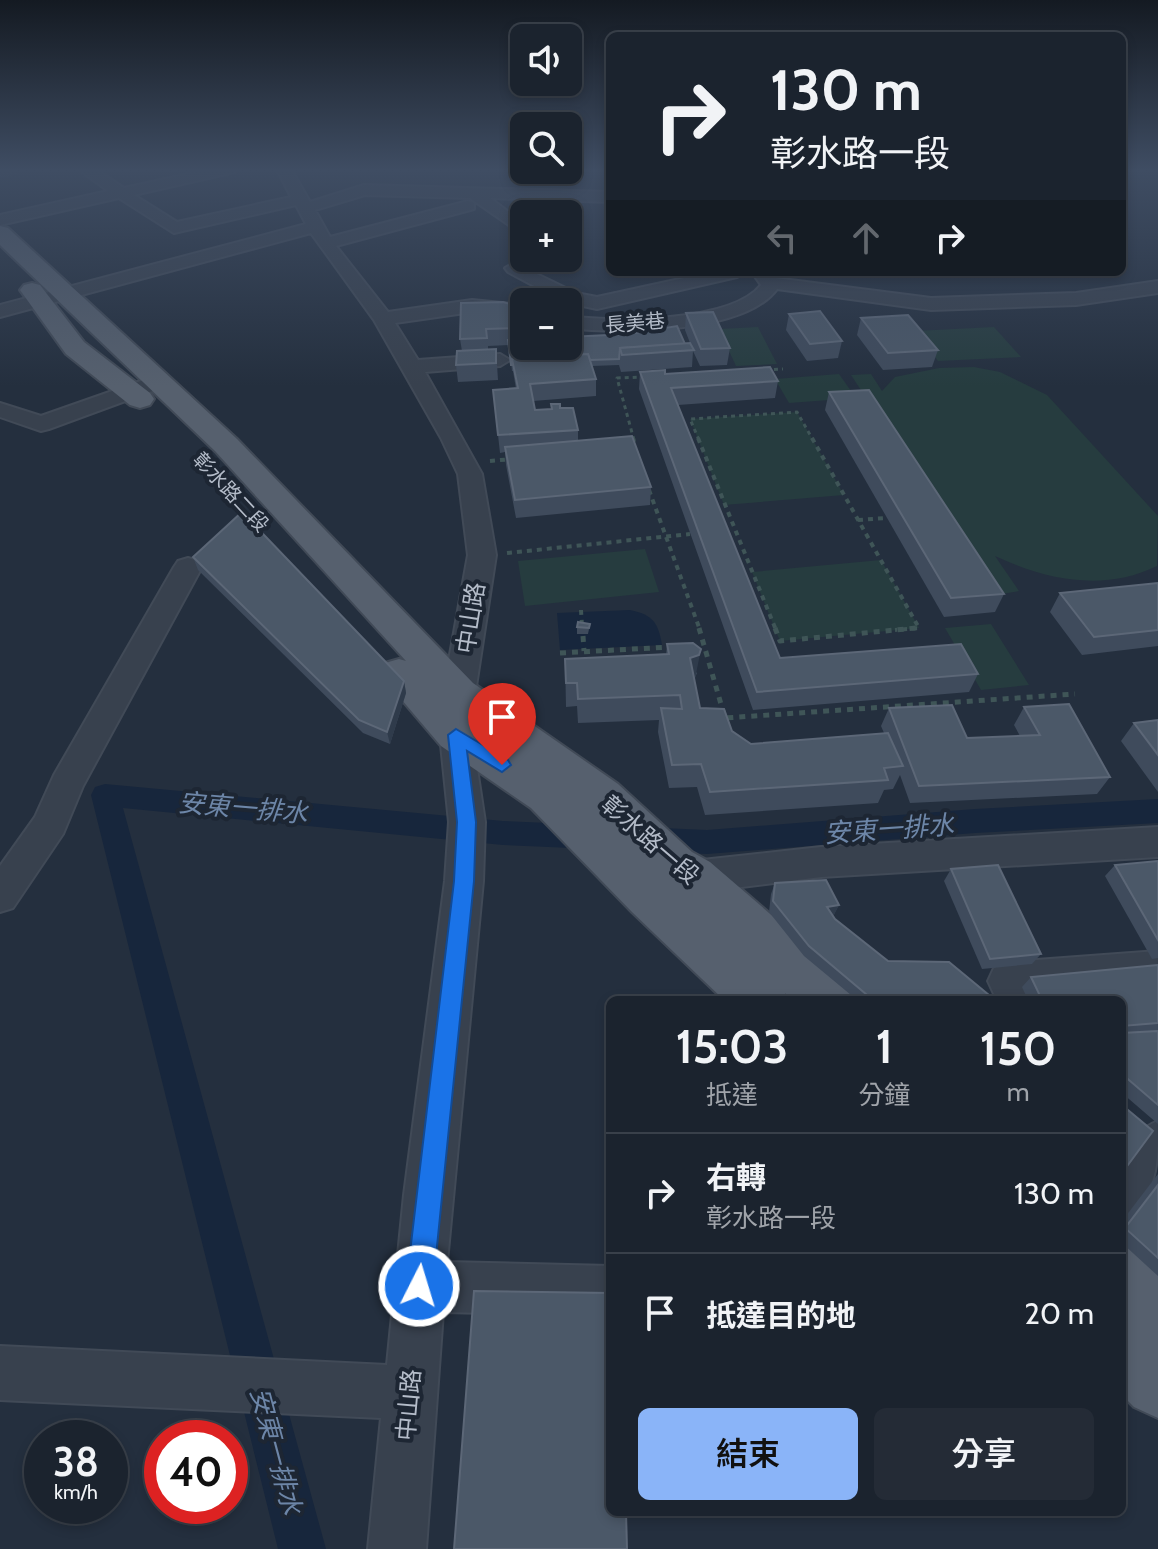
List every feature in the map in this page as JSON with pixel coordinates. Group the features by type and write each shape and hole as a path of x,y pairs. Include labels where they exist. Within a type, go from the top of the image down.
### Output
{"main road":[{"name":"彰水路二段","path":"7,241 52,296 75,348 145,386 212,451 458,714"},
{"name":"彰水路二段","path":"0,256 52,296"},
{"name":"彰水路一段","path":"458,714 547,795 672,880 825,996"},
{"name":"彰水路一段","path":"458,714 602,797 672,880 758,996"},
{"path":"1126,1274 1158,1305"},
{"path":"1126,1350 1158,1383"}],"street":[{"path":"0,311 237,241"},
{"name":"中山路","path":"328,241 383,319 465,463 474,497 482,555 458,714 467,822 464,881 419,1286 397,1549"},
{"path":"522,272 571,298 597,303 719,276"},
{"path":"766,278 931,304 1076,299 1158,287"},
{"name":"長美巷","path":"582,323 622,327 739,309 761,297 766,278"},
{"path":"383,319 453,308 486,306 510,309"},
{"path":"412,367 500,360"},
{"path":"0,410 41,424 145,386"},
{"path":"0,896 50,824 66,785 188,567"},
{"path":"672,880 821,862 1158,842"},
{"path":"1008,981 1158,969"},
{"path":"1126,1188 1158,1144"},
{"path":"419,1286 606,1291"},
{"path":"0,1373 411,1393"}],"path":[{"path":"752,371 783,369"},
{"path":"636,450 617,378 647,376"},
{"path":"797,412 858,520 919,628 780,641 690,419 797,412"},
{"path":"465,463 527,458"},
{"path":"645,479 705,645 725,718 1075,694"},
{"path":"858,520 886,518"},
{"path":"482,555 690,534"},
{"path":"581,610 582,627"},
{"path":"583,636 584,651"},
{"path":"690,646 705,645"},
{"path":"560,653 675,647"}],"green space":[{"path":"758,327 777,364 736,366 719,329"},
{"path":"994,327 1021,357 938,361 915,331"},
{"path":"974,367 1000,372 1047,395 1158,516 1157,566 1116,579 1075,580 1034,571 995,556 1019,591 996,595 851,375 871,374 882,391 895,377 939,368"},
{"path":"839,374 856,398 789,403 775,379"},
{"path":"797,412 844,495 724,505 690,419"},
{"path":"645,549 659,592 525,606 518,561"},
{"path":"881,560 919,628 780,641 752,572"},
{"path":"991,624 1029,685 981,690 945,628"}],"water":[{"path":"630,610 644,614 653,621 662,645 560,650 557,613"}],"building":[{"path":"461,303 510,304 510,328 486,329 487,338 460,339"},
{"path":"820,311 842,341 810,344 789,314"},
{"path":"713,312 730,348 701,349 686,313"},
{"path":"908,315 938,350 888,353 861,318"},
{"path":"677,326 685,344 620,348 619,359 590,360 588,354 582,354 582,336 629,334"},
{"path":"690,343 694,350 622,355 620,348"},
{"path":"496,349 496,363 456,365 457,351"},
{"path":"582,354 588,354 596,379 530,384 535,410 552,409 551,404 573,408 578,430 498,435 493,390 518,388 512,360 582,360"},
{"path":"770,367 778,381 671,388 780,658 961,644 978,674 757,692 640,372 665,370 665,374"},
{"path":"869,390 1004,594 951,598 829,392"},
{"path":"632,436 651,487 515,500 505,447"},
{"path":"242,512 404,681 387,732 359,720 193,557"},
{"path":"1158,583 1158,630 1094,637 1060,593"},
{"path":"578,622 590,624 589,628 577,627"},
{"path":"693,643 701,649 699,655 690,658 700,708 724,709 732,731 751,744 888,733 903,766 884,768 888,780 710,792 701,764 672,765 661,708 682,709 680,695 578,699 577,683 566,683 565,659 669,654 667,644"},
{"path":"1069,704 1110,777 919,786 889,708 952,705 967,738 1040,735 1024,707"},
{"path":"1158,720 1158,755 1134,723"},
{"path":"1158,861 1158,940 1115,865"},
{"path":"998,865 1041,954 990,959 951,869"},
{"path":"826,880 839,905 827,907 835,919 888,961 949,962 990,996 868,996 809,946 773,901 775,883"},
{"path":"1158,965 1158,1023 1126,1026 1126,996 1040,996 1031,977"},
{"path":"1158,1031 1158,1105 1126,1077 1126,1033"},
{"path":"1126,1108 1153,1131 1126,1168"},
{"path":"1158,1185 1158,1258 1126,1227"},
{"path":"474,1291 606,1293 606,1516 626,1516 627,1549 454,1549"}],"waterway":[{"name":"安東一排水","path":"302,1549 105,795 503,833 595,837"},
{"name":"安東一排水","path":"640,839 707,842 975,821 1158,811"}],"route":[{"path":"419,1286 464,881 467,822 456,735 502,765"}]}
